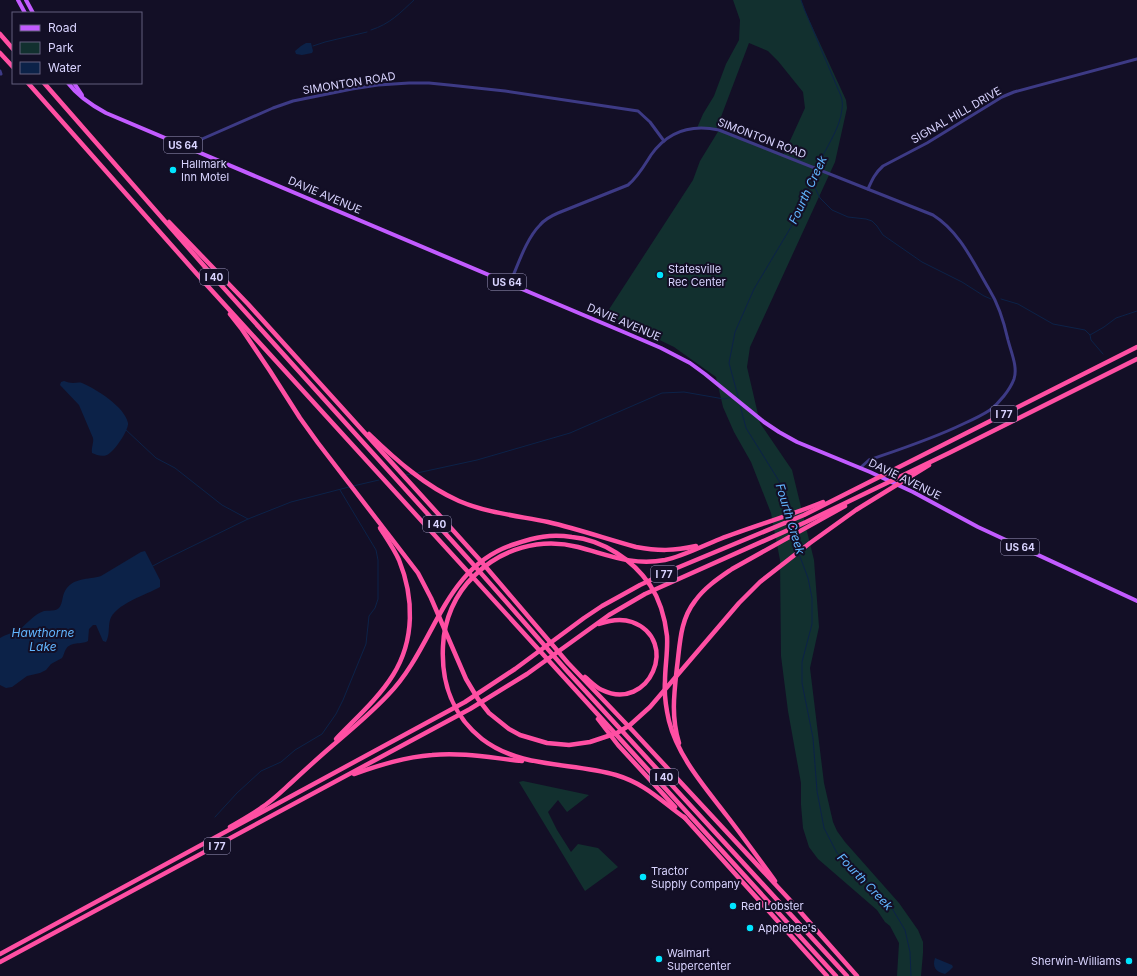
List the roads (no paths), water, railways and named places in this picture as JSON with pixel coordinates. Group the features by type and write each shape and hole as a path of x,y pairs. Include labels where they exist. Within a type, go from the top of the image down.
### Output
{"highway":[{"path":"0,34 12,48"},
{"path":"0,53 12,66"},
{"name":"I 40","path":"29,84 204,282 836,976"},
{"name":"I 40","path":"45,84 212,275 572,676 848,976"},
{"path":"121,171 248,304 479,559 568,663 788,898 858,976"},
{"path":"204,282 240,328 270,370 300,418 346,481 418,572 473,692 484,707 499,722 520,735 533,740 569,745 590,742 617,733 630,725 643,714 739,603 760,582 856,510 948,453"},
{"name":"I 77","path":"0,954 466,702 498,682 602,606 640,585 781,525 804,512 848,493 1137,347"},
{"name":"I 77","path":"0,962 470,709 538,666 586,630 645,594 806,522 1137,359"},
{"path":"310,373 370,435 405,466 427,483 458,501 476,507 560,525 636,547 657,551 674,550 701,545 721,539"},
{"path":"685,758 674,723 674,704 682,630 687,614 695,601 705,590 732,569 883,485"},
{"path":"312,764 385,686 400,664 410,628 409,592 407,584 398,559 370,512"},
{"path":"685,818 652,792 625,778 608,773 525,760 497,748 476,734 456,710 445,681 443,641 445,628 450,614 456,599 473,577 494,560 512,551 532,545 568,545 622,560 650,562 672,558 781,517 804,512"},
{"path":"220,836 224,831 269,802 389,694 411,667 456,586 472,569 498,550 510,545 551,535 563,536 584,539 612,550 620,555 645,579 654,593 663,616 667,637 665,680 666,708 675,739 695,774 788,898"},
{"path":"568,663 600,690 612,694 633,692 650,678 657,660 655,646 650,635 639,625 626,620 614,620 604,622 586,630"},
{"path":"577,692 618,745 827,976"},
{"path":"339,780 391,762 431,755 468,755 556,765"},
{"path":"842,959 861,976"}],"main road":[{"path":"18,0 24,12"},
{"path":"26,0 32,12"},
{"name":"US 64","path":"69,84 83,97"},
{"name":"US 64","path":"75,84 83,97"},
{"name":"DAVIE AVENUE","path":"83,97 106,113 510,283 680,357 705,374 764,422 779,432 804,445 905,488 978,527 1137,601"}],"street":[{"name":"SIGNAL HILL DRIVE","path":"868,190 872,179 883,166 927,143 1002,97 1014,92 1137,59"},
{"name":"SIMONTON ROAD","path":"186,146 273,108 293,101 378,85 429,83 501,91 638,111 650,122 664,141 676,133 686,130 710,128 720,130 933,215 950,228 960,240 1000,310 1014,364 1014,379 1002,399 989,410 942,434 869,460 860,468"},
{"path":"510,283 529,241 540,224 547,218 558,213 628,185 636,178 651,155 664,141"}],"water":[{"path":"306,43 311,43 312,53 302,55 296,54 295,51"},
{"path":"61,382 82,383 95,390 116,405 126,417 128,426 124,435 107,455 101,456 92,453 93,438 79,405 60,385"},
{"name":"Hawthorne Lake","path":"145,551 160,580 160,587 132,600 113,614 110,620 106,642 103,641 96,625 93,625 89,629 88,641 73,644 68,647 62,658 51,664 46,670 27,676 12,687 6,688 0,685 0,638 20,629 40,612 59,608 65,591 72,583 101,576"},
{"path":"935,958 952,965 953,967 945,974 939,972 934,966"}],"waterway":[{"path":"371,30 384,25 414,0"},
{"name":"Fourth Creek","path":"801,0 841,96 842,102 841,117 817,168"},
{"path":"313,46 367,32"},
{"name":"Fourth Creek","path":"739,400 729,363 735,332 754,289 791,227 816,171"},
{"path":"812,182 820,198 832,210 848,217 872,221 883,235 922,262 962,282 991,299"},
{"path":"1001,299 1018,304 1053,324 1085,330 1090,335 1116,318 1137,311"},
{"path":"1090,335 1091,340 1103,354"},
{"path":"417,473 477,460 570,433 662,393 684,392 724,399 732,397"},
{"name":"Fourth Creek","path":"740,405 746,428 779,481 790,512"},
{"path":"125,429 156,458 175,468 222,505 248,519"},
{"path":"405,475 412,474"},
{"path":"353,486 379,480"},
{"path":"151,567 248,519 291,502 349,487"},
{"path":"215,817 237,793 261,771 281,762 295,750 322,734 336,714 343,700 366,644 369,616 375,608 378,599 378,560 376,550 340,490"},
{"name":"Fourth Creek","path":"795,536 798,549"},
{"name":"Fourth Creek","path":"799,554 808,578 812,598 812,624 802,662 802,683 813,738 817,791 824,828 837,853 883,898 893,910 905,930 910,952 911,976"}],"place":[{"name":"Hallmark Inn Motel","path":"173,170"},
{"name":"Statesville Rec Center","path":"660,275"},
{"name":"Tractor Supply Company","path":"643,877"},
{"name":"Red Lobster","path":"733,906"},
{"name":"Applebee's","path":"750,928"},
{"name":"Walmart Supercenter","path":"659,959"},
{"name":"Sherwin-Williams","path":"1129,961"}]}
